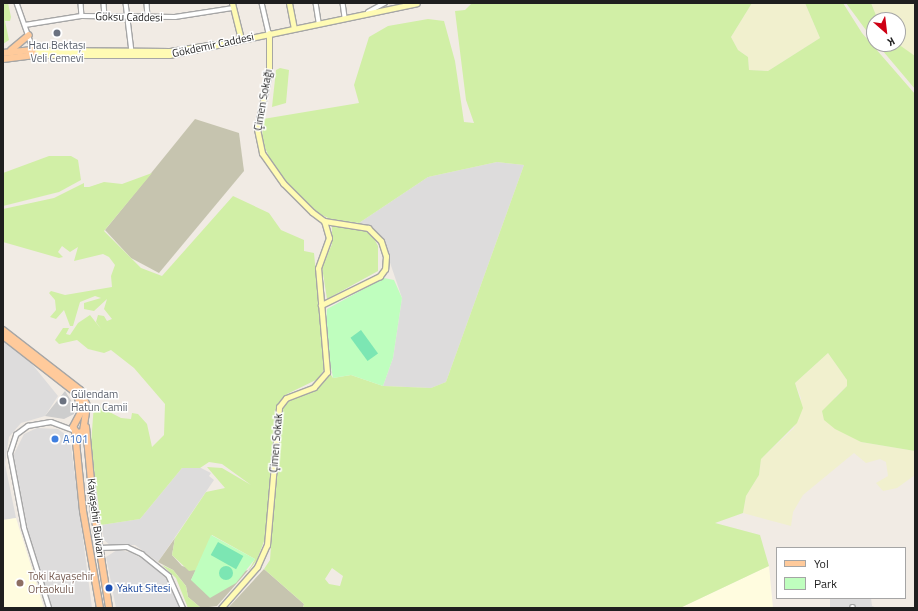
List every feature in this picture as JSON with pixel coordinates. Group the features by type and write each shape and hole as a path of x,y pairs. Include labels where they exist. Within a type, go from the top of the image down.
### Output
{"main road":[{"path":"289,3 294,28"},
{"name":"Gökdemir Caddesi","path":"34,52 132,52 170,55 241,38 417,3"},
{"path":"233,5 241,38"},
{"name":"Çimen Sokağı","path":"269,33 269,74 257,129 259,145 283,183 324,221"},
{"path":"5,52 29,35"},
{"path":"5,52 34,52"},
{"path":"3,59 34,52"},
{"path":"321,305 375,279 383,273 386,263 381,241 368,228 324,221"},
{"name":"Çimen Sokak","path":"221,608 257,567 267,545 279,407 286,398 314,387 327,372 318,268 330,233 324,221"},
{"name":"Kayaşehir Bulvarı","path":"3,330 80,390 87,406 86,427 100,548 109,608"},
{"name":"Kayaşehir Bulvarı","path":"3,336 76,393 82,410 76,421 75,431 83,510 100,608"},
{"path":"75,431 81,433 86,427 82,420 76,421"}],"street":[{"path":"17,3 34,52"},
{"path":"81,3 82,16"},
{"path":"104,3 105,17"},
{"path":"126,3 132,52"},
{"path":"147,3 148,18"},
{"name":"Çimen Sokağı","path":"262,3 269,33"},
{"path":"316,3 319,23"},
{"path":"343,3 345,18"},
{"name":"Gökdemir Caddesi","path":"366,13 385,3"},
{"name":"Göksu Caddesi","path":"25,25 82,16 127,16 148,18 233,5"},
{"path":"49,608 24,528 10,454 12,440 24,428 44,422 65,424 76,421"},
{"path":"65,424 75,431"},
{"path":"100,548 127,547 142,554 169,576 183,608"}],"shaded area":[{"path":"195,119 239,133 244,171 159,273 131,258 105,230"},
{"path":"497,162 524,165 446,382 431,388 383,386 393,358 402,298 381,236 359,223 428,177"},
{"path":"3,340 23,353 58,396 45,416 21,423 9,437 5,464 16,518 3,520"},
{"name":"Gülendam Hatun Camii","path":"65,391 74,405 74,414 64,419 45,416"},
{"path":"37,428 58,429 70,438 92,608 52,608 30,542 13,456 24,434"},
{"path":"197,466 211,473 209,476 214,480 158,562 135,545 110,545 104,540 101,525 140,519 182,468"},
{"name":"Toki Kayaşehir Ortaokulu","path":"16,518 44,608 3,608 3,520"},
{"path":"175,538 172,555 182,566 196,570 191,580 248,570 217,606 201,608 188,597 186,586 173,570 158,562"},
{"name":"Yakut Sitesi","path":"117,550 130,552 145,560 168,580 180,608 116,608 106,557"},
{"path":"769,566 773,608 680,608"},
{"path":"264,569 304,604 303,608 228,608"},
{"path":"830,599 871,599 872,606 877,608 830,608"}],"green space":[{"path":"3,3 8,3 11,17 10,21 5,21 9,40 3,44"},
{"path":"472,3 752,3 731,37 738,50 748,57 749,70 768,71 820,38 805,3 843,3 866,38 866,52 879,52 915,94 915,451 861,442 835,429 824,420 822,411 847,386 847,380 828,353 795,383 803,408 797,423 761,459 759,475 746,496 743,513 715,523 760,535 769,566 680,608 303,608 304,604 264,569 270,560 280,416 285,403 319,387 329,372 333,378 351,375 383,386 431,388 446,382 524,165 497,162 428,177 359,223 330,219 314,211 274,168 262,141 263,119 359,103 354,85 369,37 388,26 428,19 444,21 455,61 464,122 474,123 466,100 455,11 465,10","holes":["332,568 343,576 340,586 329,584 325,579"]},
{"path":"752,3 805,3 820,38 768,71 749,70 748,57 738,50 731,37"},
{"path":"846,3 871,3 875,12 866,12 866,30"},
{"path":"871,3 915,3 915,56 906,51 906,12 875,12"},
{"path":"906,50 915,56 915,89 884,52 906,52"},
{"path":"280,68 289,70 286,103 272,107 276,70"},
{"path":"49,156 71,156 78,160 81,180 59,192 3,206 3,173"},
{"path":"152,173 104,231 141,268 162,276 233,196 269,213 281,230 304,240 304,251 314,253 325,368 318,379 287,394 276,407 266,536 257,560 249,570 255,559 212,535 196,570 189,571 172,555 175,538 206,492 225,488 207,467 222,468 251,485 222,464 209,462 200,468 182,468 140,519 101,525 91,444 94,404 121,418 131,419 132,413 138,414 147,424 152,447 164,435 165,404 134,368 111,350 104,353 88,349 77,340 59,344 55,340 63,328 69,328 66,334 70,335 78,323 90,315 101,329 96,322 98,315 104,316 107,321 112,319 104,309 107,299 94,311 84,309 84,303 101,298 95,296 80,302 73,326 70,326 64,310 56,319 50,317 56,310 55,300 49,293 51,291 65,295 112,287 111,276 115,265 109,257 103,254 74,261 78,247 70,252 62,246 58,252 63,257 59,258 3,242 3,209 54,198 84,183 84,187 89,187 104,182 122,184"},
{"path":"332,226 361,229 372,235 378,246 378,271 327,299 322,267 332,244"},
{"path":"384,278 394,280 402,298 393,358 383,386 351,375 333,378 325,334 327,309"},
{"path":"361,330 378,353 368,361 350,338"},
{"path":"828,353 847,380 847,386 835,397 861,442 915,451 915,475 897,488 883,491 876,483 888,476 886,462 880,459 866,463 854,453 803,495 793,512 791,526 743,513 746,496 759,475 761,459 794,428 801,398 795,383"},
{"path":"211,535 255,559 236,583 210,598 191,580"},
{"path":"218,542 243,556 236,569 211,555"},
{"path":"162,565 173,570 186,586 188,597 201,608 188,608 176,578"},
{"path":"226,566 231,568 233,573 231,578 226,580 221,578 219,573 221,568"}],"place":[{"name":"Hacı Bektaşı Veli Cemevi","path":"57,33"},
{"name":"Gülendam Hatun Camii","path":"63,401"},
{"name":"A101","path":"55,439"},
{"name":"Toki Kayaşehir Ortaokulu","path":"20,583"},
{"name":"Yakut Sitesi","path":"109,588"}]}
